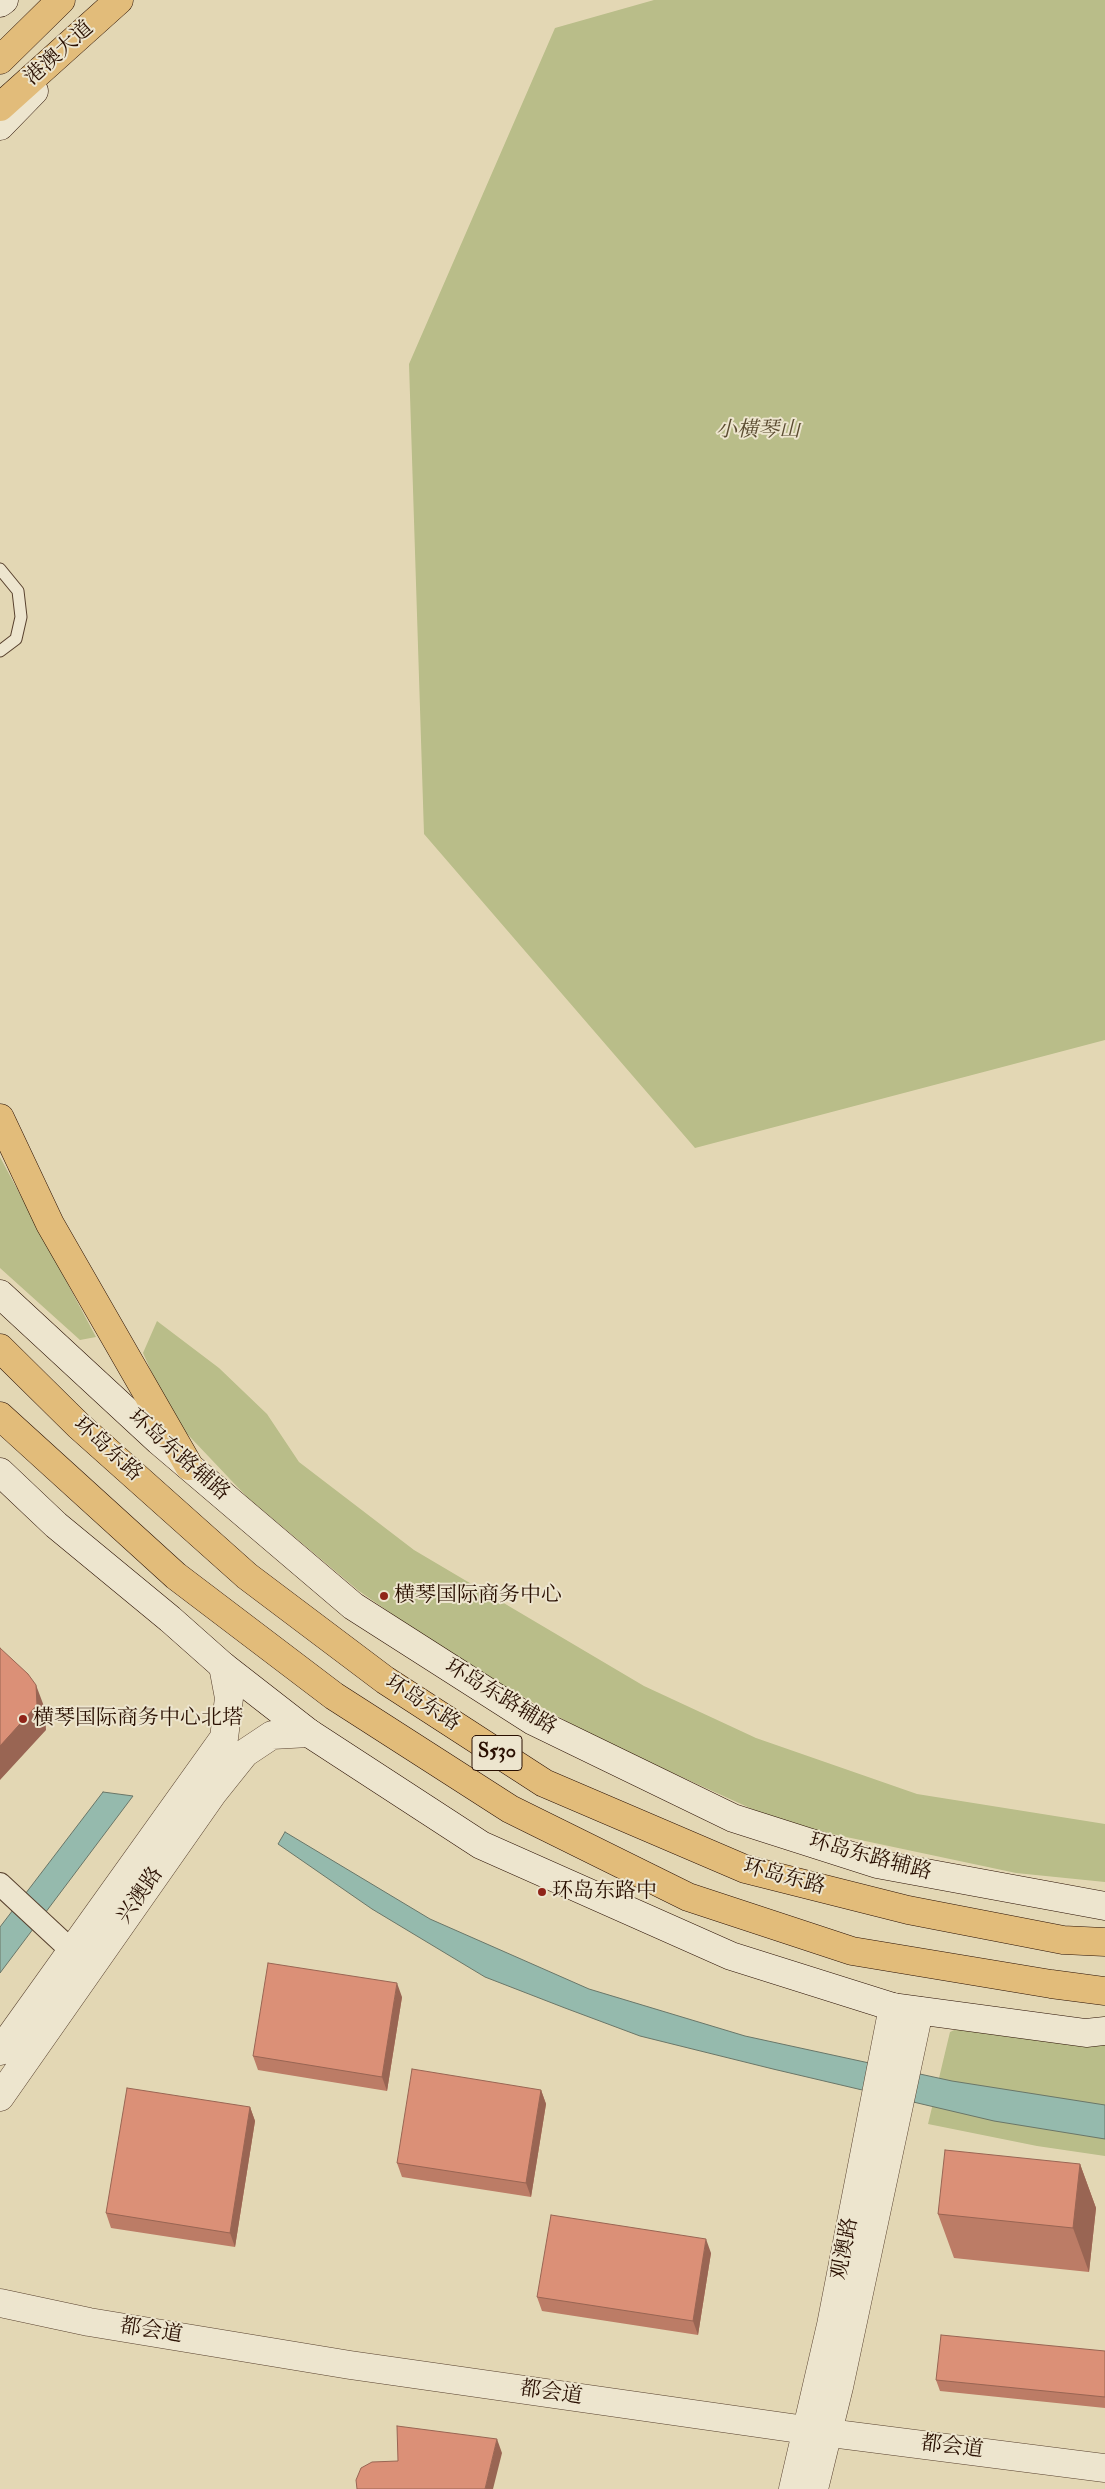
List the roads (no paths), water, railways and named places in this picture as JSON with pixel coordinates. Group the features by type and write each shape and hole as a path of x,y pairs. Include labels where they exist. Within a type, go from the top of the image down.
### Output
{"main road":[{"path":"0,3 4,0"},
{"path":"0,34 36,0"},
{"name":"港澳大道","path":"0,60 61,0"},
{"path":"0,126 121,0"},
{"name":"港澳大道","path":"0,107 121,0"},
{"path":"0,1118 50,1224 189,1466"},
{"name":"环岛东路辅路","path":"0,1294 189,1466 352,1606 533,1722 724,1814 877,1864 1105,1906"},
{"name":"环岛东路","path":"0,1348 79,1426 247,1576 385,1680 544,1783 745,1869 908,1910 1063,1940 1105,1942"},
{"name":"环岛东路","path":"0,1416 176,1576 334,1696 510,1809 688,1897 852,1951 1051,1984 1105,1991"},
{"path":"0,1472 56,1524 170,1618 223,1666 309,1733 482,1845 732,1956 906,2009 1086,2033 1105,2031"},
{"name":"兴澳路","path":"0,2051 224,1738 229,1698 223,1666"},
{"name":"兴澳路","path":"0,2097 213,1793 245,1753 272,1735 309,1733"},
{"name":"观澳路","path":"814,2489 817,2431 831,2325 906,2009"},
{"name":"都会道","path":"0,2303 89,2322 350,2365 817,2431 1105,2468"},
{"name":"观澳路","path":"793,2489 817,2431"}],"street":[{"path":"0,1884 72,1951"}],"lane":[{"path":"0,568 18,591 21,617 16,639 0,651"}],"water":[{"path":"103,1792 133,1796 0,1973 0,1927"},
{"path":"285,1832 430,1919 589,1989 745,2036 952,2081 1105,2105 1105,2139 994,2121 773,2069 640,2036 565,2008 485,1977 372,1909 278,1844"}],"place":[{"name":"横琴国际商务中心","path":"384,1596"},
{"name":"横琴国际商务中心北塔","path":"23,1719"},
{"name":"环岛东路中","path":"542,1892"}],"park label":[{"name":"小橫琴山","path":"758,431"}]}
